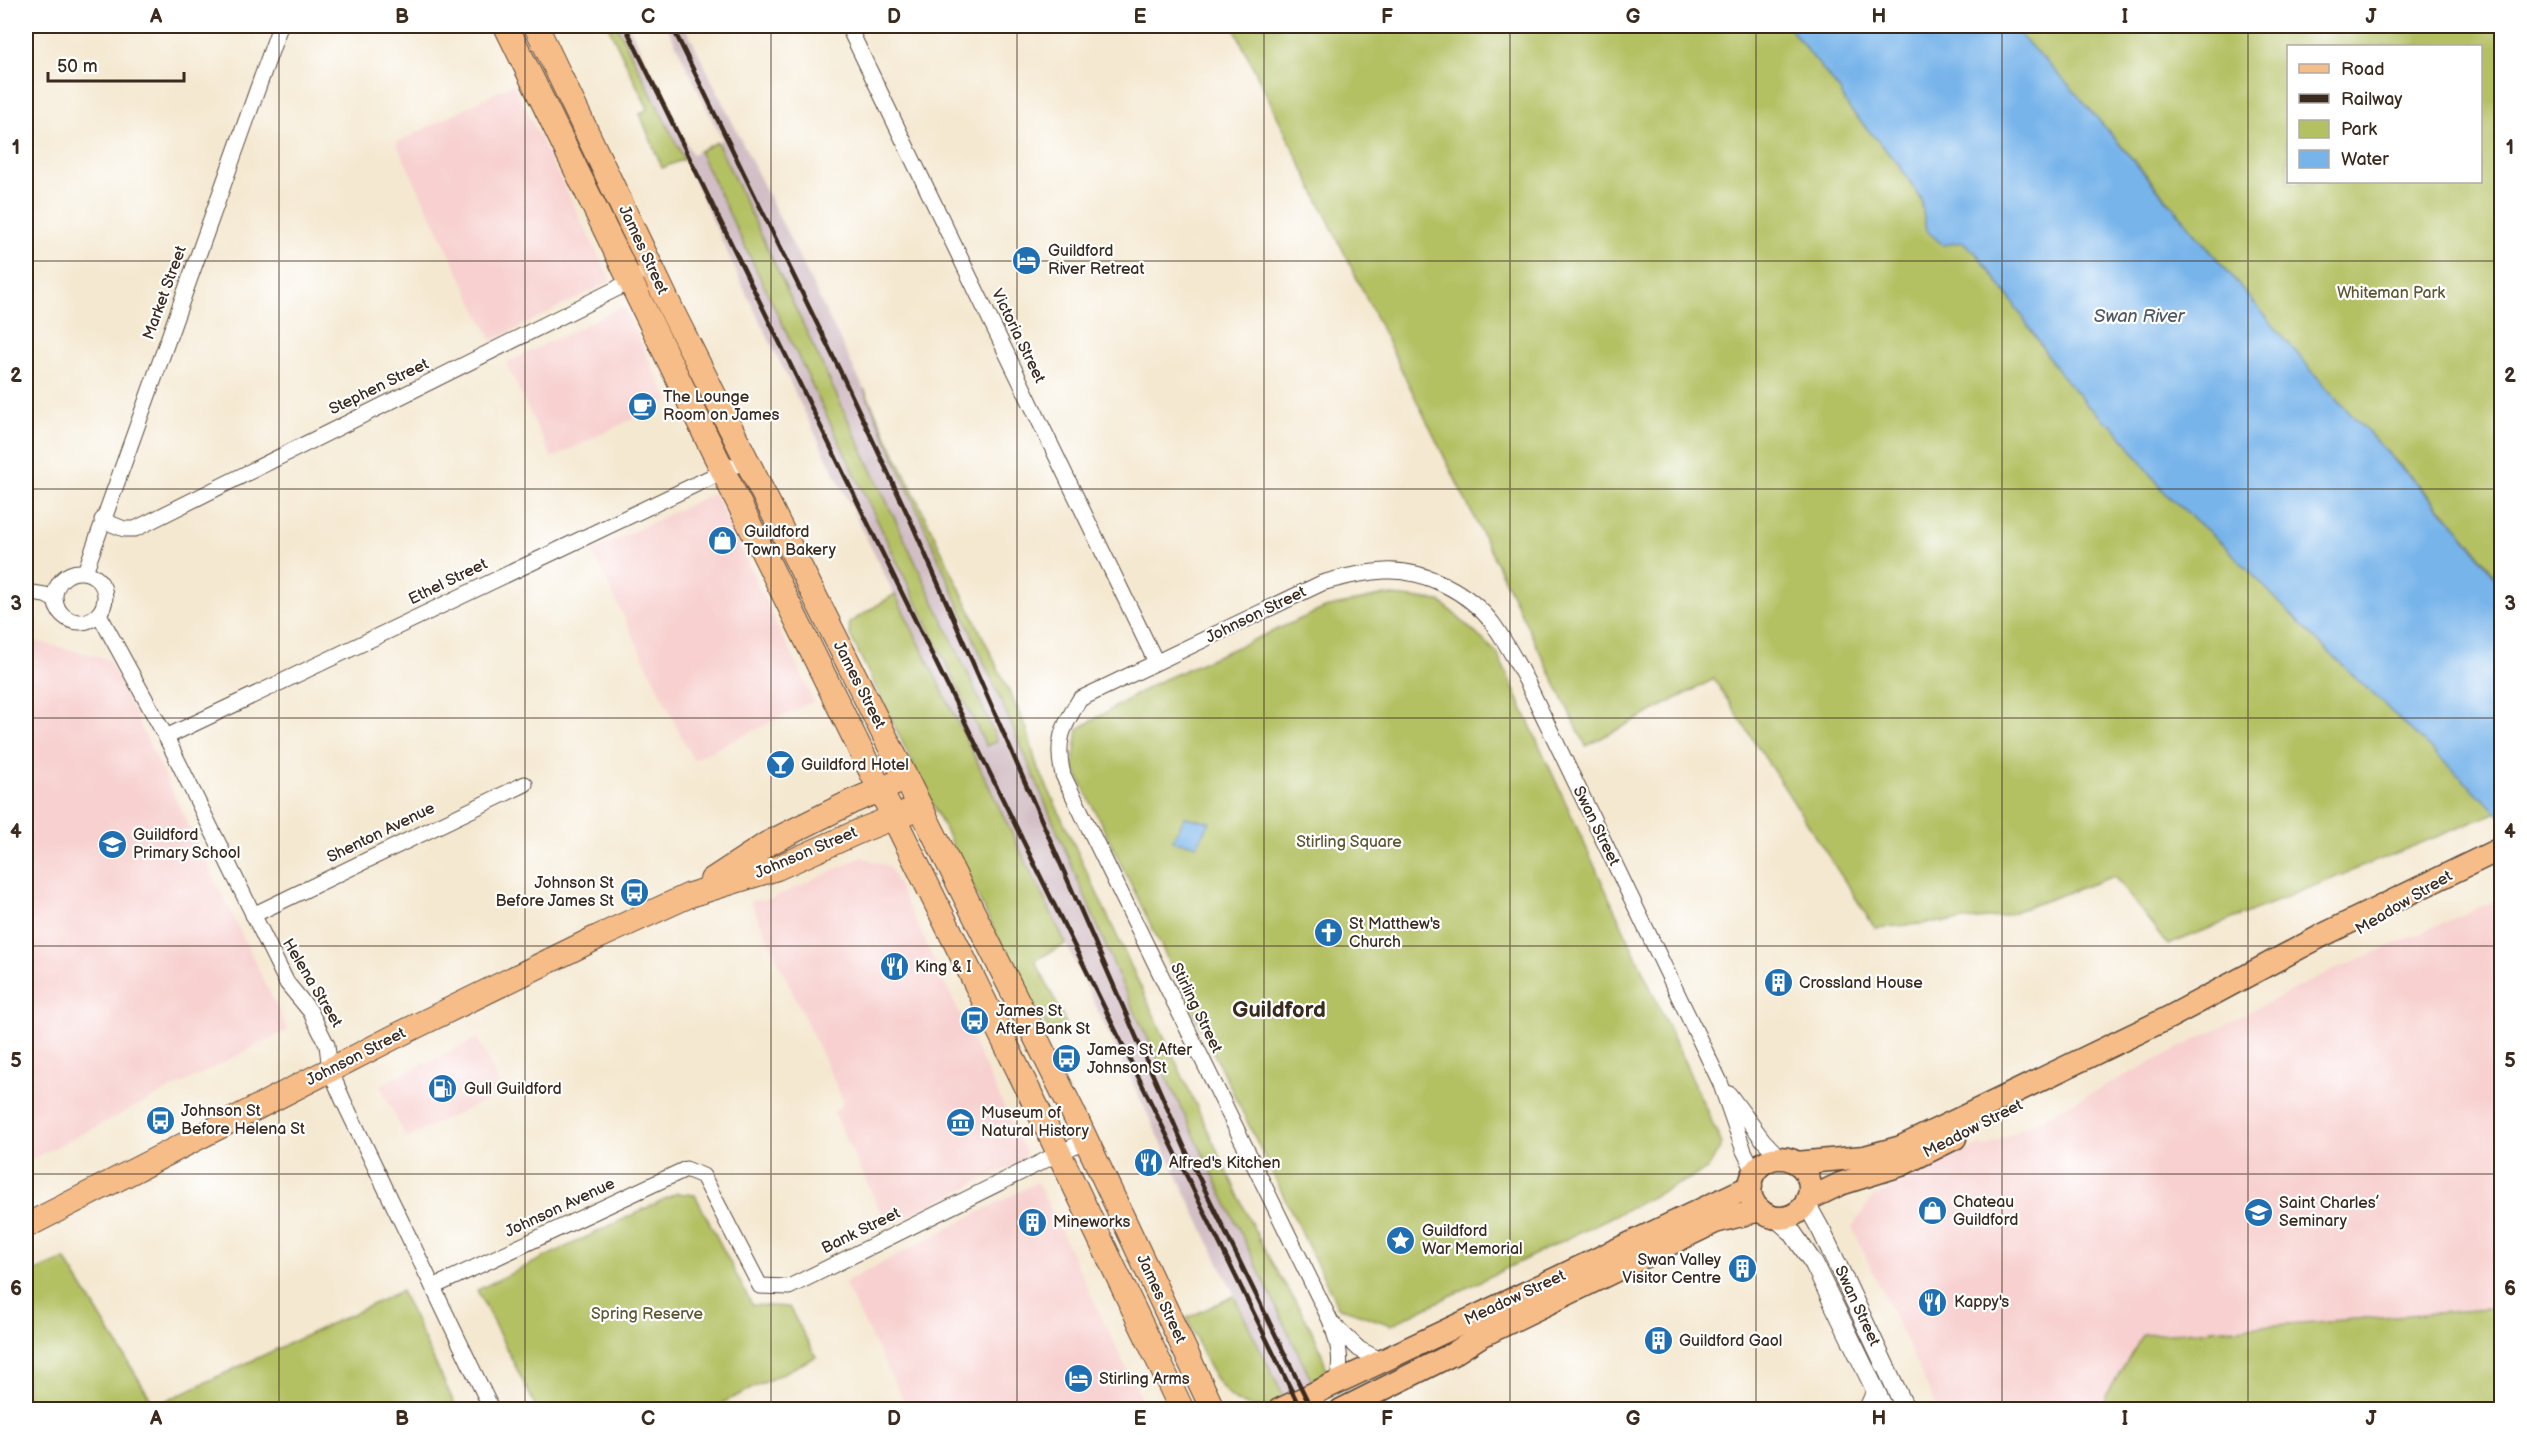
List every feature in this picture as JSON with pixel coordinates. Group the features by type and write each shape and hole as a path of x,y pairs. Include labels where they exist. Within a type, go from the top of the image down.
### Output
{"highway":[{"name":"James Street","path":"506,26 723,471 882,789 1182,1410"},
{"name":"James Street","path":"536,26 747,460 1086,1140 1214,1410"},
{"name":"Johnson Street","path":"690,895 766,844 906,778"},
{"name":"Johnson Street","path":"26,1226 330,1070 598,937 690,895 777,868 920,806"}],"main road":[{"path":"2466,866 2502,848"},
{"name":"Meadow Street","path":"1789,1161 1864,1157 1901,1147 2168,1018 2325,934 2466,866"},
{"name":"Meadow Street","path":"1807,1202 1840,1184 1901,1165 2208,1012 2334,945 2466,866"},
{"path":"1789,1161 1805,1172 1809,1183 1807,1202 1790,1216 1767,1214 1752,1197 1753,1179 1766,1162 1789,1161"},
{"name":"Meadow Street","path":"1279,1410 1753,1179"},
{"name":"Meadow Street","path":"1341,1410 1363,1405 1491,1331 1705,1227 1767,1214"}],"street":[{"name":"Market Street","path":"85,572 280,26"},
{"name":"Victoria Street","path":"848,26 1156,662"},
{"path":"631,282 641,269 639,241"},
{"name":"Stephen Street","path":"102,520 124,529 135,529 631,282"},
{"name":"Ethel Street","path":"166,737 747,460"},
{"name":"Johnson Street","path":"1074,708 1080,699 1322,583 1353,574 1387,571 1402,572 1450,587"},
{"path":"85,572 95,576 102,584 105,594 105,605 92,620 73,621 64,617 55,600 60,582 67,576 85,572"},
{"name":"Swan Street","path":"1450,587 1484,613 1510,651 1720,1082 1753,1179"},
{"path":"26,592 45,595 55,600"},
{"name":"Helena Street","path":"99,614 166,737 287,983 310,1011 327,1045 330,1070 492,1410"},
{"name":"Stirling Street","path":"1074,708 1059,741 1063,775 1330,1320 1340,1354 1341,1363 1337,1382"},
{"name":"Shenton Avenue","path":"253,915 525,784"},
{"name":"Swan Street","path":"1720,1082 1763,1140 1789,1161"},
{"name":"Bank Street","path":"704,1176 760,1286 789,1287 1086,1140"},
{"name":"Johnson Avenue","path":"433,1287 686,1169 704,1176"},
{"name":"Swan Street","path":"1807,1202 1906,1410"},
{"name":"Swan Street","path":"1767,1214 1792,1232 1814,1263 1886,1410"},
{"name":"Stirling Street","path":"1330,1320 1359,1349 1382,1361"},
{"path":"1866,1410 1875,1389"}],"shaded area":[{"path":"617,26 629,26 692,154 699,151 986,746 969,676 717,142 722,139 667,26 685,26 864,389 1027,760 1124,989 1314,1386 1284,1398 1066,944"},
{"path":"513,84 611,281 492,341 396,143"},
{"path":"623,306 669,401 552,458 506,363"},
{"path":"714,493 814,701 693,760 592,551"},
{"name":"Guildford Primary School","path":"26,639 108,659 288,1030 26,1162"},
{"path":"862,857 889,866 1026,1153 1020,1162 887,1226 834,1113 844,1102 750,901 771,899"},
{"name":"Saint Charles’ Seminary","path":"2501,898 2501,1409 1938,1409 1852,1227 1874,1196 1982,1144 1984,1148 2318,977"},
{"path":"478,1038 503,1092 406,1138 380,1085"},
{"path":"1037,1182 1146,1409 908,1409 844,1283"}],"green space":[{"path":"608,26 617,26 684,159 662,168 640,114 648,109"},
{"path":"1233,26 1788,26 1840,91 1849,108 1899,165 1921,199 1926,230 1963,242 1977,254 2012,301 2057,370 2089,407 2118,431 2166,494 2225,546 2312,636 2498,812 2168,945 2114,876 2000,917 1875,928 1714,679 1586,746"},
{"name":"Whiteman Park","path":"2011,26 2501,26 2501,585 2461,532 2346,410 2092,113"},
{"path":"717,142 969,676 997,741 986,746 699,151"},
{"path":"864,389 1027,729 1036,763 1252,1225 1317,1342 1327,1371 1314,1386 1124,989 1027,760"},
{"path":"895,594 1066,944 1035,960 1066,1023 1049,1030 1019,981 850,635 849,623"},
{"name":"Stirling Square","path":"1384,595 1440,601 1497,653 1722,1144 1707,1170 1391,1325 1338,1307 1073,766 1078,729 1154,684 1325,608"},
{"name":"Spring Reserve","path":"677,1193 695,1195 752,1305 789,1307 816,1357 710,1409 537,1409 477,1290"},
{"path":"65,1259 155,1406 401,1291 457,1409 26,1409 26,1275"},
{"path":"1234,1296 1284,1398 1267,1406 1251,1407 1238,1402 1226,1392 1207,1363 1187,1318"},
{"path":"2501,1308 2501,1409 2107,1409 2106,1396 2143,1335"}],"water":[{"name":"Swan River","path":"1788,26 2011,26 2069,85 2330,392 2458,528 2501,585 2501,816 2312,636 2225,546 2166,494 2118,431 2089,407 2057,370 2012,301 1977,254 1963,242 1943,245 1926,230 1921,199 1899,165 1849,108 1840,91"},
{"path":"1185,817 1210,822 1197,845 1172,841"}],"railway":[{"path":"625,26 1301,1410"},
{"path":"672,26 913,526 1186,1151 1312,1410"}],"place":[{"name":"Guildford River Retreat","path":"1027,260"},
{"name":"The Lounge Room on James","path":"642,406"},
{"name":"Guildford Town Bakery","path":"723,541"},
{"name":"Guildford Hotel","path":"780,765"},
{"name":"Guildford Primary School","path":"112,844"},
{"name":"Johnson St Before James St","path":"635,892"},
{"name":"St Matthew's Church","path":"1328,933"},
{"name":"King & I","path":"894,967"},
{"name":"Crossland House","path":"1778,983"},
{"name":"James St After Bank St","path":"975,1020"},
{"name":"James St After Johnson St","path":"1066,1059"},
{"name":"Gull Guildford","path":"443,1089"},
{"name":"Johnson St Before Helena St","path":"160,1120"},
{"name":"Museum of Natural History","path":"960,1122"},
{"name":"Alfred's Kitchen","path":"1148,1163"},
{"name":"Chateau Guildford","path":"1932,1211"},
{"name":"Saint Charles’ Seminary","path":"2258,1212"},
{"name":"Mineworks","path":"1032,1222"},
{"name":"Guildford War Memorial","path":"1401,1240"},
{"name":"Swan Valley Visitor Centre","path":"1742,1269"},
{"name":"Kappy's","path":"1933,1302"},
{"name":"Guildford Gaol","path":"1658,1341"},
{"name":"Stirling Arms","path":"1078,1379"}],"district":[{"name":"Guildford","path":"1279,1010"}]}
